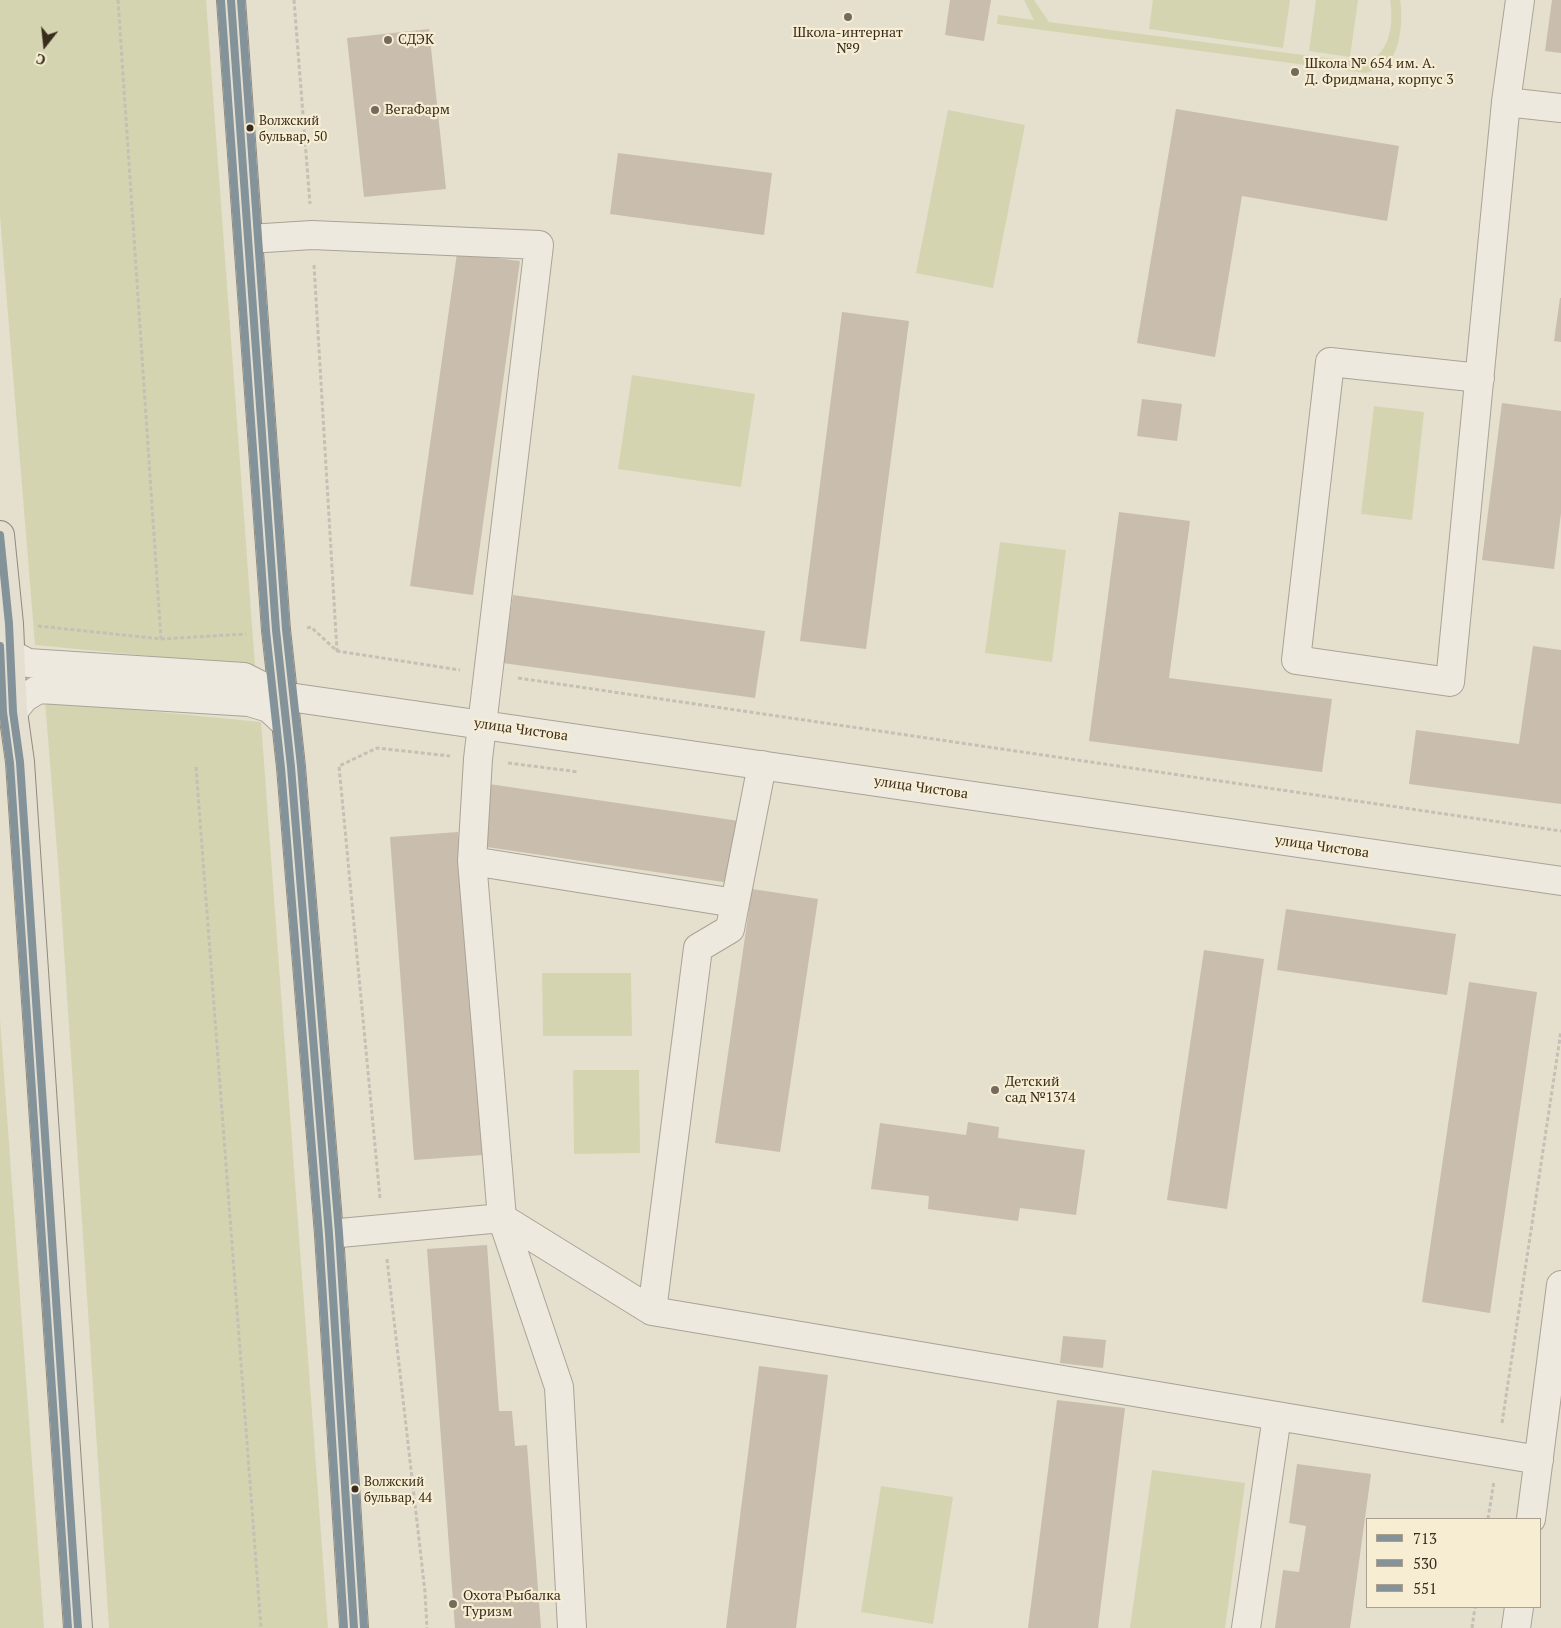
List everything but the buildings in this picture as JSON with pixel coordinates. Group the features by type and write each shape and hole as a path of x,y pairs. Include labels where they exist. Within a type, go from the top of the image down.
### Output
{"main road":[{"path":"231,0 276,630 283,709 291,767 329,1234 354,1628"},
{"path":"0,535 9,624 13,712 20,762 78,1628"}],"street":[{"path":"1480,378 1330,362 1296,660 1450,682 1480,378 1506,102 1520,0"},
{"path":"1506,102 1561,108"},
{"path":"249,239 312,235 539,245 482,725 472,861 502,1218 559,1387 572,1628"},
{"path":"11,654 28,662 244,677 283,709"},
{"path":"13,712 24,698 39,689 249,702 269,708 283,709"},
{"name":"улица Чистова","path":"283,709 482,725 1561,881"},
{"path":"652,1311 698,948 730,928 762,765"},
{"path":"472,861 735,903"},
{"path":"329,1234 502,1218 652,1311 1539,1460"},
{"path":"1531,1518 1539,1460 1552,1419 1561,1285"},
{"path":"1246,1628 1277,1416"},
{"path":"1516,1628 1519,1608"}],"path":[{"path":"118,0 161,638"},
{"path":"294,0 312,235 337,651"},
{"path":"9,624 161,638 249,634 311,627 337,651 1561,831"},
{"path":"340,766 383,1230 425,1592 427,1628"},
{"path":"196,767 261,1628"},
{"path":"1488,1518 1561,1031"},
{"path":"1472,1628 1475,1608"}],"green space":[{"path":"0,0 206,0 255,666 35,645 0,216"},
{"path":"1024,0 1034,0 1049,22 1365,63 1373,59 1385,46 1390,28 1390,0 1400,0 1400,36 1391,59 1366,73 997,24 998,15 1034,20"},
{"path":"1153,0 1290,0 1283,48 1149,29"},
{"path":"1316,0 1358,0 1350,57 1309,51"},
{"path":"948,110 1025,125 993,288 916,273"},
{"path":"632,375 755,394 741,487 618,469"},
{"path":"1374,406 1424,412 1412,520 1361,514"},
{"path":"1000,542 1066,550 1052,662 985,653"},
{"path":"45,701 261,722 328,1628 109,1628 59,875"},
{"path":"542,973 631,973 632,1036 543,1036"},
{"path":"0,1019 44,1628 0,1628"},
{"path":"573,1070 639,1070 640,1153 574,1154"},
{"path":"1152,1470 1245,1483 1225,1628 1130,1628"},
{"path":"881,1486 953,1497 933,1624 861,1612"}],"transit line":[{"name":"713","path":"231,0 276,630 291,767 329,1234 354,1628"},
{"name":"551","path":"241,0 286,629 301,766 339,1233 364,1627"},
{"name":"530","path":"221,1 266,631 281,768 319,1235 344,1628"},
{"name":"713","path":"0,535 9,624 13,712 20,762 78,1628"},
{"name":"530","path":"0,646 3,712 10,763 68,1628"}],"place":[{"name":"Школа-интернат №9","path":"848,17"},
{"name":"СДЭК","path":"388,40"},
{"name":"Школа № 654 им. А. Д. Фридмана, корпус 3","path":"1295,72"},
{"name":"ВегаФарм","path":"375,110"},
{"name":"Волжский бульвар, 50","path":"250,128"},
{"name":"Детский сад №1374","path":"995,1090"},
{"name":"Волжский бульвар, 44","path":"355,1489"},
{"name":"Охота Рыбалка Туризм","path":"453,1604"}]}
